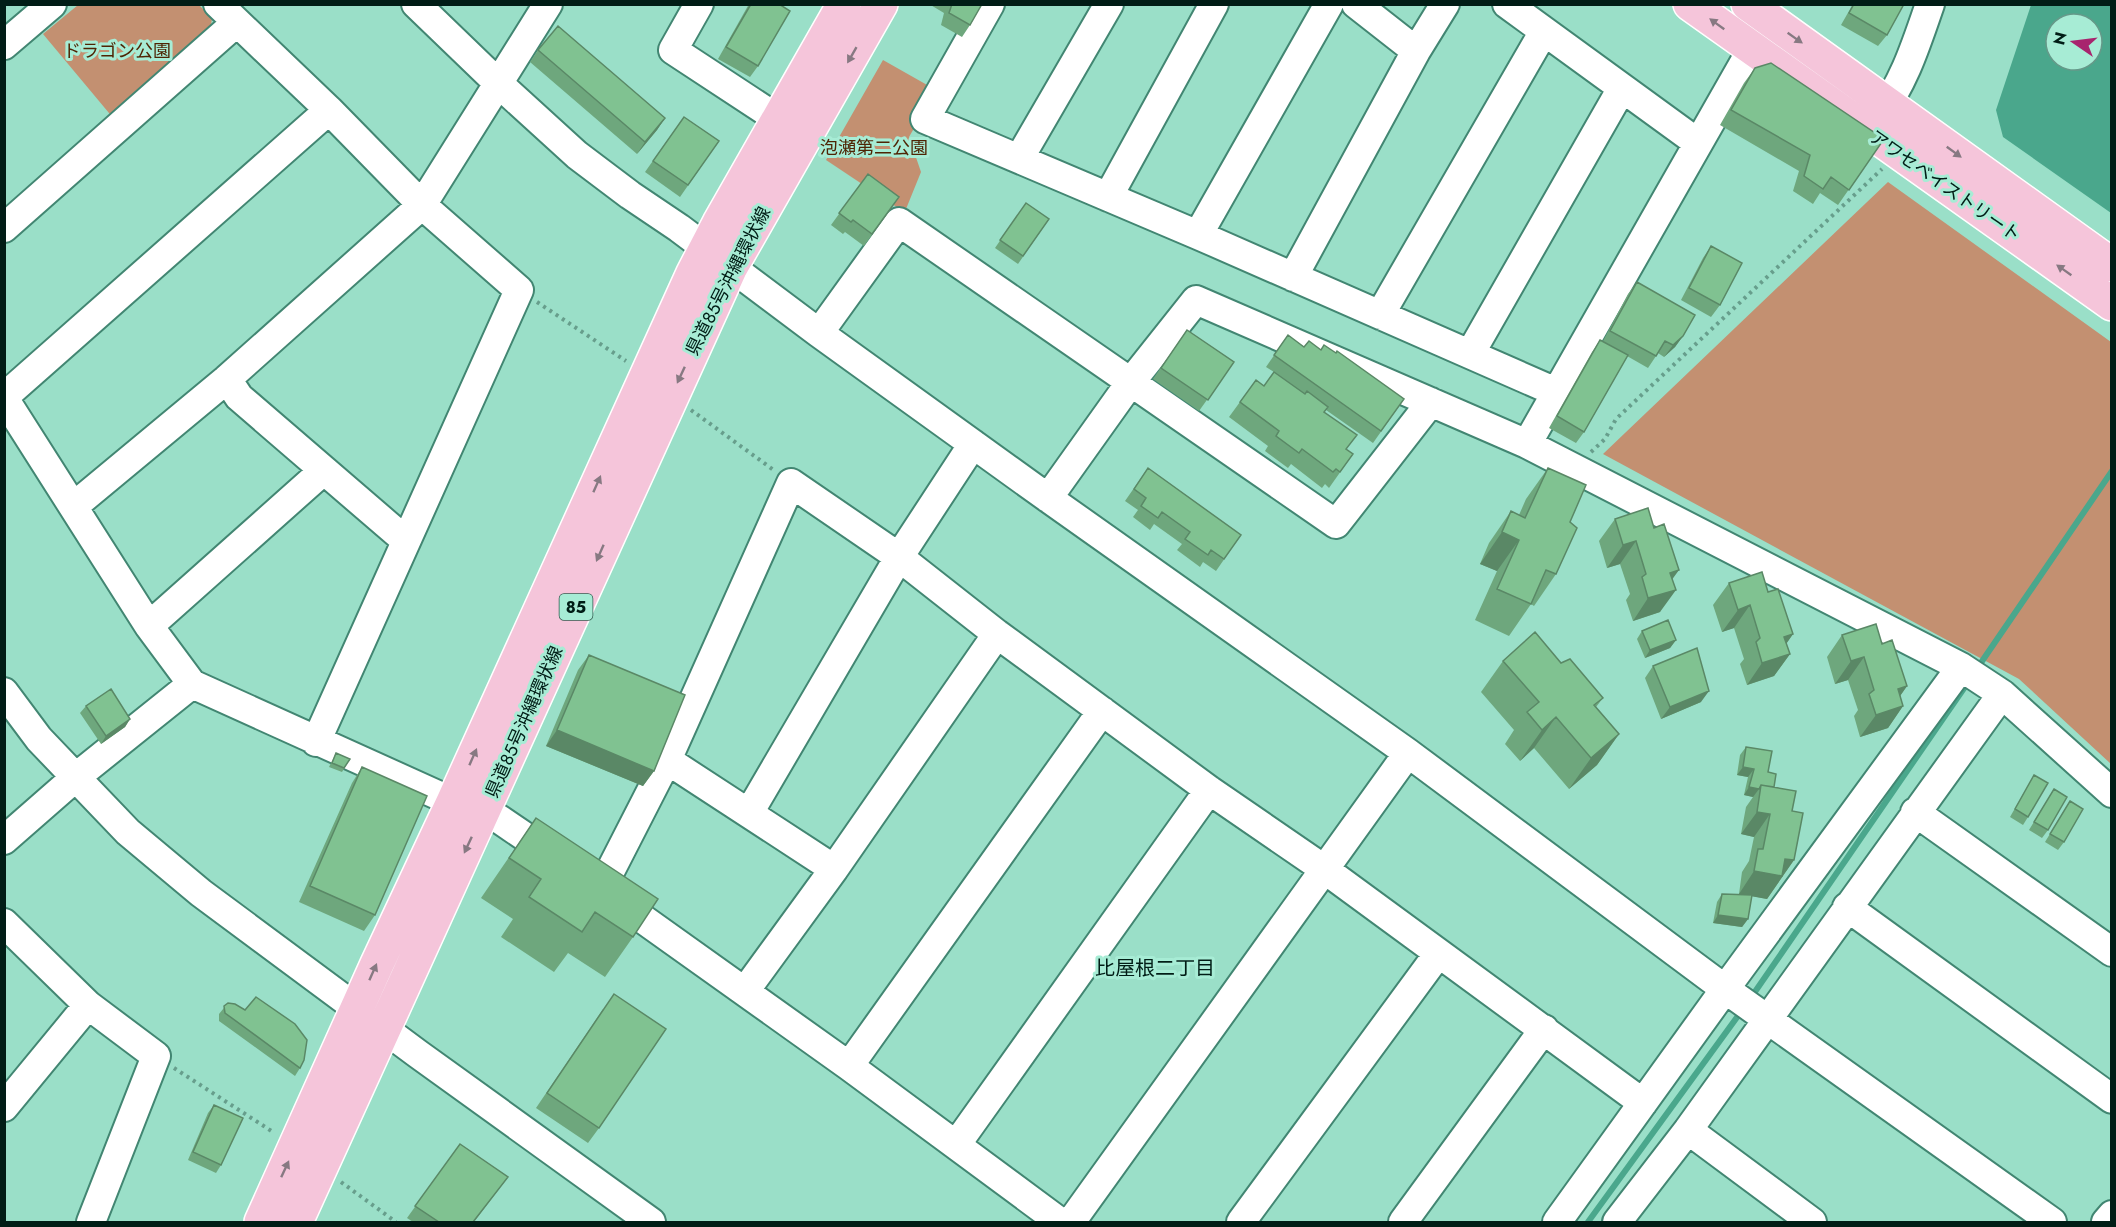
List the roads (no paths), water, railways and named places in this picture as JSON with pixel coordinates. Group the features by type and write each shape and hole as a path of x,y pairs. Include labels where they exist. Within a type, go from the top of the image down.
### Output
{"main road":[{"name":"県道85号沖縄環状線","path":"261,1222 646,374 706,248 844,4"},
{"name":"県道85号沖縄環状線","path":"296,1222 731,267 881,4"},
{"name":"アワセベイストリート","path":"1690,4 2112,304"},
{"name":"アワセベイストリート","path":"1748,4 2112,265"}],"street":[{"path":"4,45 52,4"},
{"path":"416,4 577,155 1048,498 1408,753 1747,1004 2052,1222"},
{"path":"74,506 227,380 422,205 548,4"},
{"path":"699,4 673,50 778,119"},
{"path":"990,4 925,119 1198,235 1556,392"},
{"path":"1018,159 1109,4"},
{"path":"1108,197 1214,4"},
{"path":"1198,235 1329,4"},
{"path":"1356,4 1416,51"},
{"path":"1293,277 1416,51 1445,4"},
{"path":"1507,4 1698,143"},
{"path":"1869,132 1888,105 1910,64 1930,4"},
{"path":"4,228 227,14 329,110 422,205 519,290 316,742"},
{"path":"1380,315 1544,31"},
{"path":"1527,444 1752,49"},
{"path":"1470,354 1622,88"},
{"path":"329,110 4,397 148,626 192,684 453,802"},
{"path":"819,333 900,222 1336,524 1431,402"},
{"path":"1048,498 1130,382 1196,300 1527,444 1961,667 2002,694 2112,793"},
{"path":"227,380 239,397 405,540"},
{"path":"749,813 899,557 973,444"},
{"path":"148,626 323,471"},
{"path":"586,878 667,760 791,483 899,557 997,634 1209,790 1324,869 1643,1104"},
{"path":"745,991 834,869 997,634"},
{"path":"1617,1222 1688,1130 1747,1004 1961,667"},
{"path":"4,840 76,777 192,684"},
{"path":"4,692 39,739 129,832 201,893 383,1029 651,1222"},
{"path":"1557,1222 1643,1104 1847,907 2002,694"},
{"path":"849,1066 1102,711"},
{"path":"1071,1222 1408,753"},
{"path":"667,760 834,869"},
{"path":"956,1145 1209,790"},
{"path":"483,811 499,819 586,878 745,991 1060,1222"},
{"path":"1916,812 2112,952"},
{"path":"1847,907 2112,1099"},
{"path":"4,923 88,1005 156,1056 91,1222"},
{"path":"1241,1222 1438,954"},
{"path":"9,1092 88,1005"},
{"path":"1403,1222 1544,1029"},
{"path":"1688,1130 1779,1214 1812,1222"},
{"path":"2106,1222 2112,1215"}],"waterway":[{"path":"1976,670 2112,471"},
{"path":"1750,999 1969,681"},
{"path":"1588,1222 1743,1009"}],"district":[{"name":"比屋根二丁目","path":"1155,968"}],"park label":[{"name":"ドラゴン公園","path":"117,51"},
{"name":"泡瀬第二公園","path":"874,148"}]}
